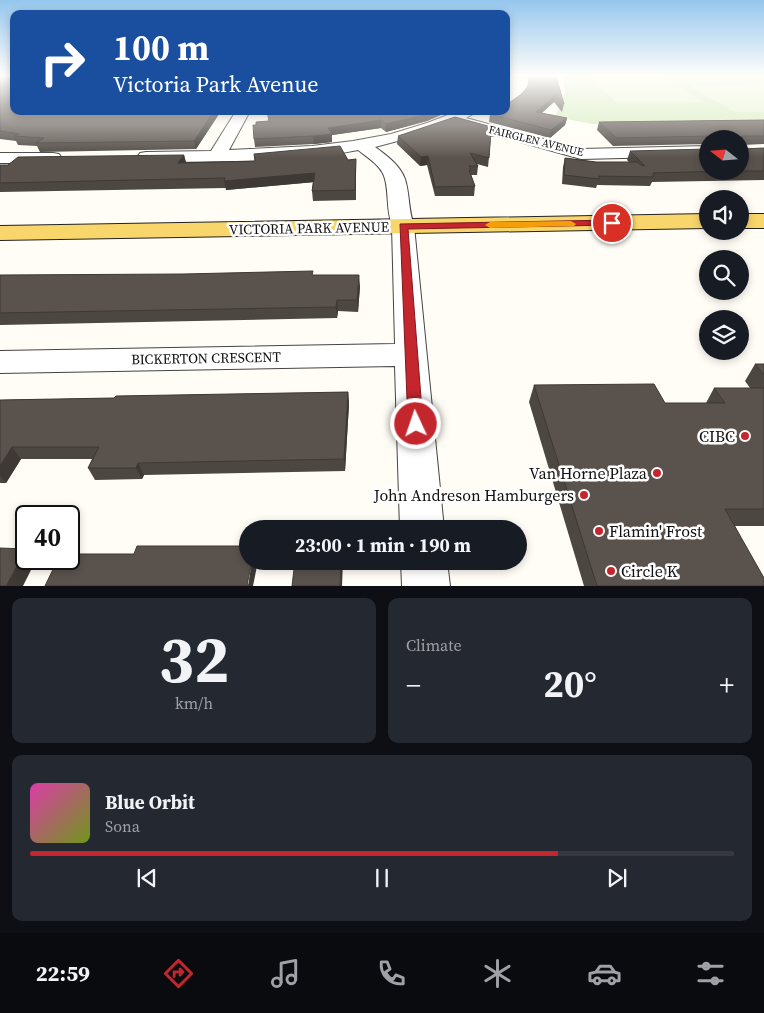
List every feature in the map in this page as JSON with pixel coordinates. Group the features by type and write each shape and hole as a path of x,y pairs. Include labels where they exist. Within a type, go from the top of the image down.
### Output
{"main road":[{"path":"749,221 764,221"},
{"name":"VICTORIA PARK AVENUE","path":"0,234 699,222"}],"street":[{"path":"216,156 240,115"},
{"path":"133,157 277,154 361,144 440,125 463,115"},
{"name":"FAIRGLEN AVENUE","path":"455,119 581,154 699,151"},
{"path":"361,144 385,163 395,178 398,212 403,226 421,520"},
{"path":"0,158 72,158"},
{"name":"BICKERTON CRESCENT","path":"0,362 411,354"},
{"path":"425,570 426,586"}],"green space":[{"path":"561,103 764,103 764,121 593,124 555,117"},
{"path":"720,103 764,103 764,112 735,112"}],"building":[{"path":"0,103 10,103 10,115 211,115 194,141 36,143 44,138 14,136 19,134 0,131"},
{"path":"510,103 546,103 536,112 567,118 551,130 494,115 510,115"},
{"path":"268,115 424,115 386,124 381,120 328,128 332,134 254,139 253,125 256,125 256,122 269,121"},
{"path":"455,117 499,129 491,129 489,158 470,153 478,166 469,166 475,186 435,187 428,156 421,157 398,136"},
{"path":"764,120 764,136 749,136 749,130 699,130 699,136 616,138 599,122"},
{"path":"340,146 348,160 356,159 355,190 312,191 315,173 224,181 225,178 0,183 0,165 8,165 18,157 184,155 178,163 255,161 254,154"},
{"path":"764,148 764,171 749,171 749,149"},
{"path":"699,149 699,172 653,173 653,177 599,176 599,179 564,175 565,158 596,162 637,162 645,166 630,151"},
{"path":"313,271 312,275 359,275 357,300 337,300 336,307 0,313 0,275"},
{"path":"755,364 764,364 764,375"},
{"name":"Van Horne Plaza","path":"654,384 665,403 725,403 714,388 764,388 764,509 725,509 764,578 764,586 597,586 534,385"},
{"path":"348,392 344,459 138,463 136,468 88,468 99,447 12,447 0,466 0,400"},
{"path":"137,546 239,546 239,570 250,570 247,585 252,586 45,586 53,570 80,570 80,554 134,554"},
{"path":"0,548 15,549 15,569 6,586 0,586"},
{"path":"294,570 341,570 340,586 292,586"}],"slow traffic":[{"path":"490,225 571,224"}],"place":[{"name":"CIBC","path":"745,436"},
{"name":"Van Horne Plaza","path":"657,473"},
{"name":"John Andreson Hamburgers","path":"584,495"},
{"name":"Flamin' Frost","path":"599,531"},
{"name":"Circle K","path":"611,571"}],"route":[{"path":"416,424 403,226 612,223"}]}
